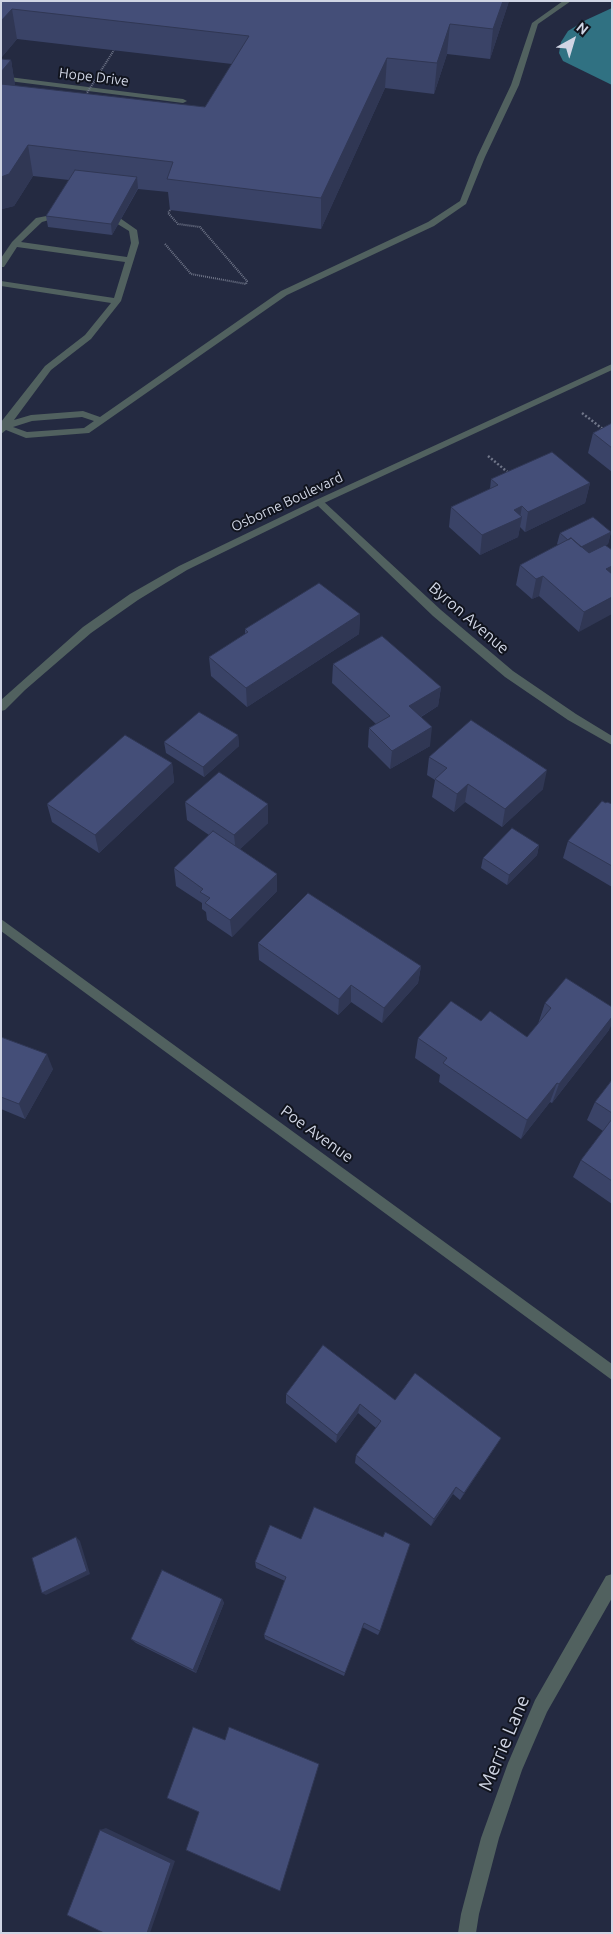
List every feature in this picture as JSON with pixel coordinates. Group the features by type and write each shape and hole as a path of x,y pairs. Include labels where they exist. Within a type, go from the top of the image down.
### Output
{"street":[{"path":"2,427 26,435 86,431 99,420 284,292 432,224 463,202 481,157 515,85 534,23 568,1"},
{"name":"Hope Drive","path":"1,78 183,101"},
{"path":"1,265 15,244 39,220 67,214"},
{"path":"2,427 48,368 88,337 117,300 136,243 133,230 114,218 95,215"},
{"path":"15,244 131,260"},
{"path":"1,283 117,300"},
{"name":"Osborne Boulevard","path":"1,707 21,687 87,630 134,597 200,560 319,502 612,367"},
{"path":"2,427 31,418 83,414 99,420"},
{"name":"Byron Avenue","path":"319,502 437,613 508,674 572,717 612,740"},
{"name":"Poe Avenue","path":"1,924 612,1373"},
{"name":"Merrie Lane","path":"467,1933 470,1914 490,1838 514,1769 541,1706 612,1582"}],"path":[{"path":"84,98 114,50"},
{"path":"162,242 190,274 246,284 247,281 200,227 178,224 168,213 170,210"},
{"path":"464,435 515,478"}],"water":[{"path":"612,8 612,85 563,61 559,53 561,42 568,31"}],"building":[{"path":"1,1 503,1 493,29 450,24 437,63 387,58 321,198 167,179 173,162 28,145 9,174 1,177 1,84 205,107 249,36 12,9 1,21"},
{"path":"1,59 11,60 1,72"},
{"path":"75,170 137,177 111,224 46,216"},
{"path":"612,423 612,448 593,433"},
{"path":"552,452 590,483 528,512 522,506 514,510 522,517 482,535 451,507 498,485 491,479"},
{"path":"593,517 611,532 581,547 571,538 568,540 560,533"},
{"path":"571,538 589,553 605,545 612,550 612,566 606,569 612,574 612,597 584,612 543,576 536,579 520,565"},
{"path":"319,583 360,614 246,688 209,657 248,632 245,629"},
{"path":"382,636 441,687 409,706 432,727 392,751 369,728 390,716 333,664"},
{"path":"199,712 238,735 203,767 164,742"},
{"path":"471,720 547,770 505,809 468,784 457,794 435,779 447,768 429,757"},
{"path":"125,735 172,763 95,835 47,804"},
{"path":"219,772 268,804 234,835 185,802"},
{"path":"602,801 612,804 612,866 568,841"},
{"path":"512,828 539,845 509,875 483,858"},
{"path":"213,831 277,874 230,920 205,903 210,898 200,892 203,889 174,868"},
{"path":"308,893 421,966 384,1008 351,985 339,999 258,943"},
{"path":"566,978 612,1007 612,1017 559,1084 557,1083 527,1120 443,1063 447,1058 418,1038 451,1001 481,1021 490,1011 527,1037 551,1008 545,1003"},
{"path":"1,1037 47,1054 19,1104 1,1097"},
{"path":"612,1080 612,1113 595,1102"},
{"path":"612,1119 612,1181 581,1160"},
{"path":"323,1345 395,1400 415,1373 501,1438 464,1493 456,1487 434,1519 356,1455 381,1421 360,1404 337,1435 286,1394"},
{"path":"314,1507 383,1537 385,1532 410,1544 380,1631 364,1623 345,1673 264,1635 286,1577 255,1562 270,1525 301,1539"},
{"path":"76,1537 87,1571 42,1593 32,1558"},
{"path":"162,1570 222,1599 193,1670 131,1639"},
{"path":"193,1727 225,1740 229,1727 319,1764 280,1891 186,1850 199,1812 167,1798"},
{"path":"100,1830 171,1863 147,1933 104,1933 67,1915"}]}
